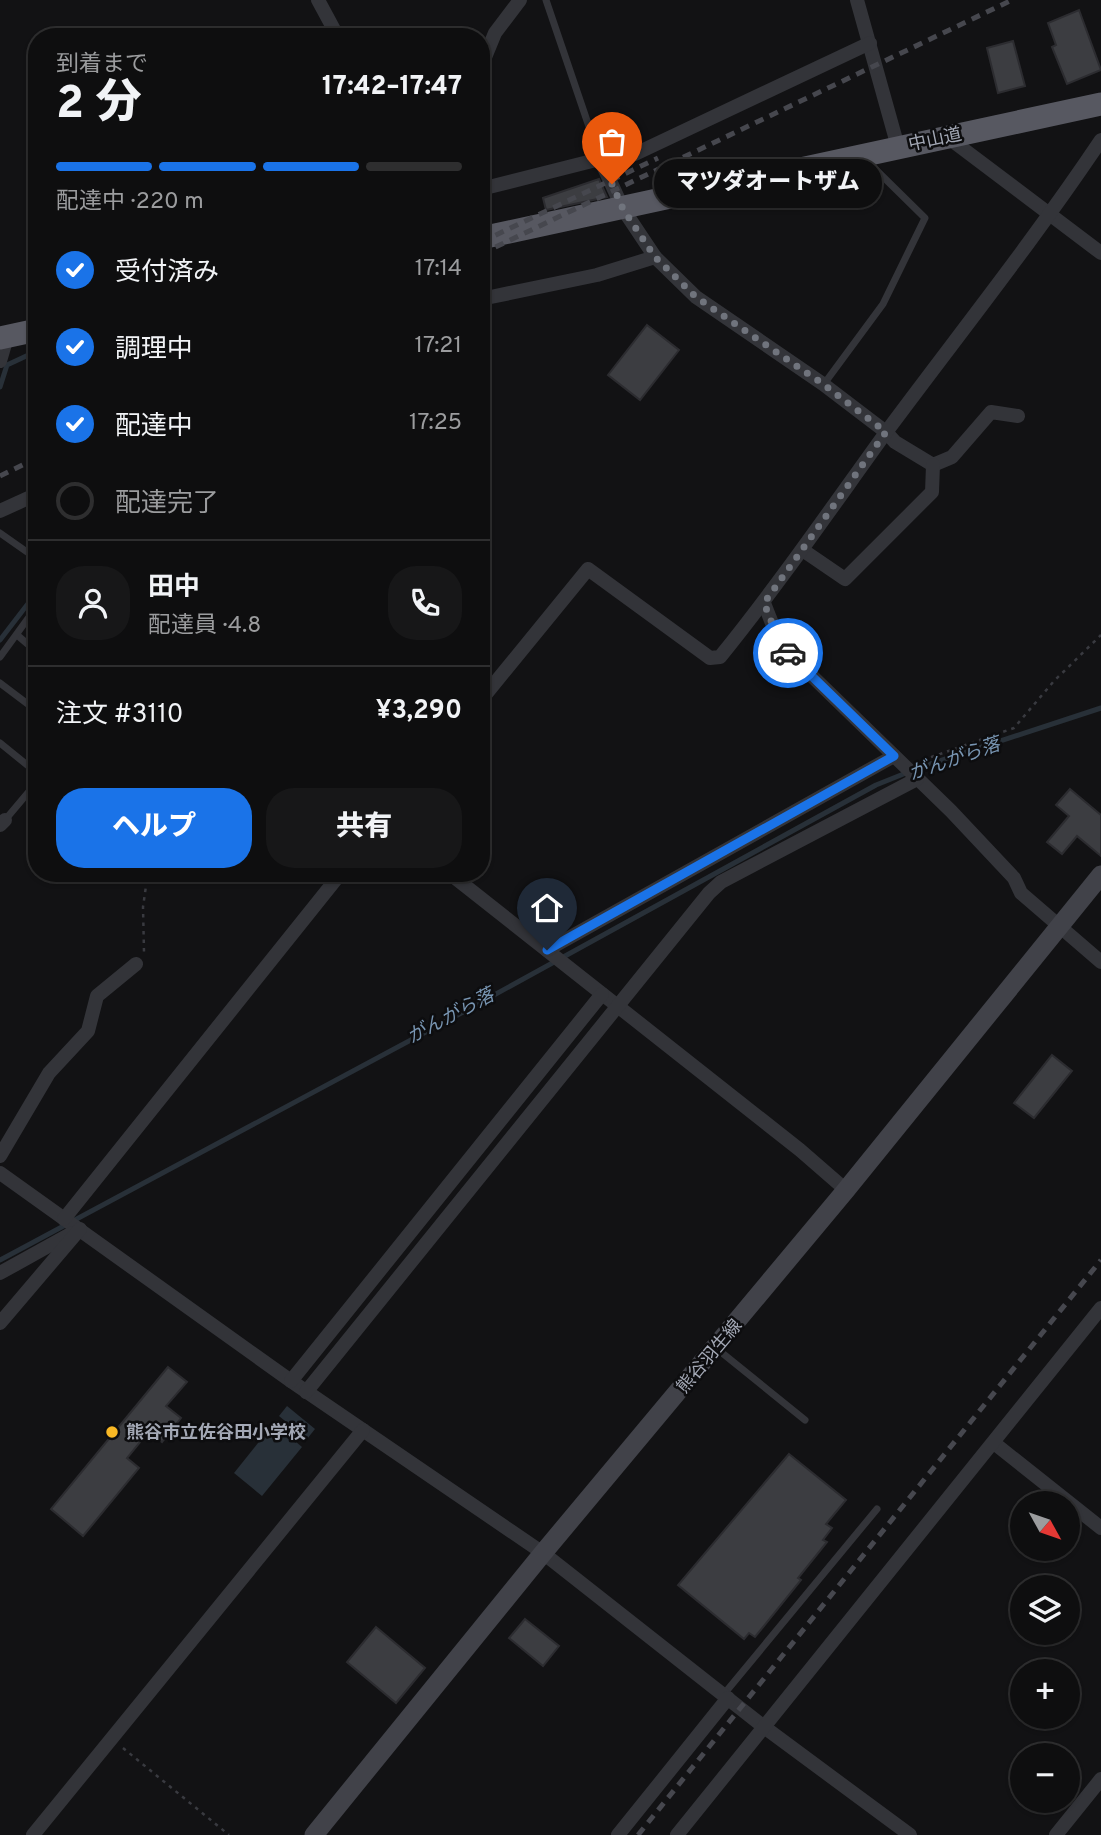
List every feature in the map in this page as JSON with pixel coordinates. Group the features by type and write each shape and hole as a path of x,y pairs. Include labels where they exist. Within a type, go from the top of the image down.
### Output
{"highway":[{"name":"中山道","path":"490,236 1101,104"},
{"path":"4,337 28,332"}],"main road":[{"name":"熊谷羽生線","path":"314,1835 543,1553 846,1191 1101,875"}],"street":[{"path":"318,0 333,28"},
{"path":"490,45 495,33 520,0"},
{"path":"857,0 898,146"},
{"path":"490,187 600,159 635,155 870,43"},
{"path":"946,136 1101,253"},
{"path":"490,689 589,569 710,658 720,657 804,551 886,432 1049,216 1101,140"},
{"path":"600,159 623,209 655,257 696,297 823,384 886,432 895,442 933,465"},
{"path":"490,297 597,275 655,257"},
{"path":"0,360 4,337"},
{"path":"933,465 952,457 991,412 1018,416"},
{"path":"804,551 845,579 932,492 933,465"},
{"path":"0,511 28,498"},
{"path":"764,603 781,646 900,761 1014,878 1021,893 1101,962"},
{"path":"548,951 900,761"},
{"path":"306,1392 617,1005 721,881 917,779"},
{"path":"709,862 721,881"},
{"path":"64,1220 334,882"},
{"path":"460,882 800,1150 846,1191"},
{"path":"0,1156 49,1073 88,1031 97,996 136,964"},
{"path":"291,1381 602,994"},
{"path":"0,1173 306,1392 543,1553 764,1727 910,1835"},
{"path":"0,1273 79,1229"},
{"path":"0,1323 79,1229"},
{"path":"677,1835 1101,1308"},
{"path":"33,1835 363,1430"},
{"path":"994,1443 1101,1528"},
{"path":"618,1835 725,1697"},
{"path":"1056,1835 1101,1779"}],"lane":[{"path":"546,0 600,159"},
{"path":"823,384 883,304 925,218 860,155"},
{"path":"0,533 28,553"},
{"path":"0,657 28,619"},
{"path":"17,635 28,644"},
{"path":"0,683 28,704"},
{"path":"0,743 28,766"},
{"path":"2,821 28,792"},
{"path":"716,1348 804,1420"},
{"path":"725,1697 877,1509"}],"path":[{"path":"900,761 1014,728 1054,681 1101,635"},
{"path":"136,964 145,950 144,907 148,882"},
{"path":"112,1739 229,1835"}],"shaded area":[{"path":"287,1406 315,1429 307,1439 279,1416"},
{"path":"274,1423 302,1447 262,1496 234,1473"}],"building":[{"path":"1079,10 1101,70 1067,84 1052,47 1056,45 1048,23"},
{"path":"1013,41 1025,86 998,93 987,48"},
{"path":"599,179 607,197 546,210 543,198"},
{"path":"647,325 679,350 640,400 608,375"},
{"path":"1070,789 1101,815 1101,856 1077,836 1062,854 1047,842 1069,816 1056,805"},
{"path":"1052,1055 1072,1071 1034,1118 1014,1103"},
{"path":"168,1367 187,1382 166,1406 181,1418 162,1442 149,1431 127,1458 139,1468 83,1536 51,1509"},
{"path":"789,1454 846,1500 826,1524 832,1528 823,1540 827,1542 798,1578 801,1580 755,1637 749,1633 744,1639 678,1585"},
{"path":"525,1619 559,1646 543,1666 509,1638"},
{"path":"376,1627 425,1668 396,1703 347,1662"}],"waterway":[{"path":"0,387 7,365 28,355"},
{"path":"0,640 28,604"},
{"name":"がんがら落","path":"0,1260 465,1011 876,785 921,767 1101,708"}],"railway":[{"path":"490,250 1012,0"},
{"path":"490,238 658,158"},
{"path":"0,476 28,462"},
{"path":"638,1835 1101,1260"}],"way so far":[{"path":"612,184 623,209 655,257 696,297 823,384 886,432 804,551 764,603 781,646 788,653"}],"place":[{"name":"マツダオートザム","path":"612,184"},
{"name":"熊谷市立佐谷田小学校","path":"112,1432"}],"route":[{"path":"547,950 894,756 788,653"}]}
